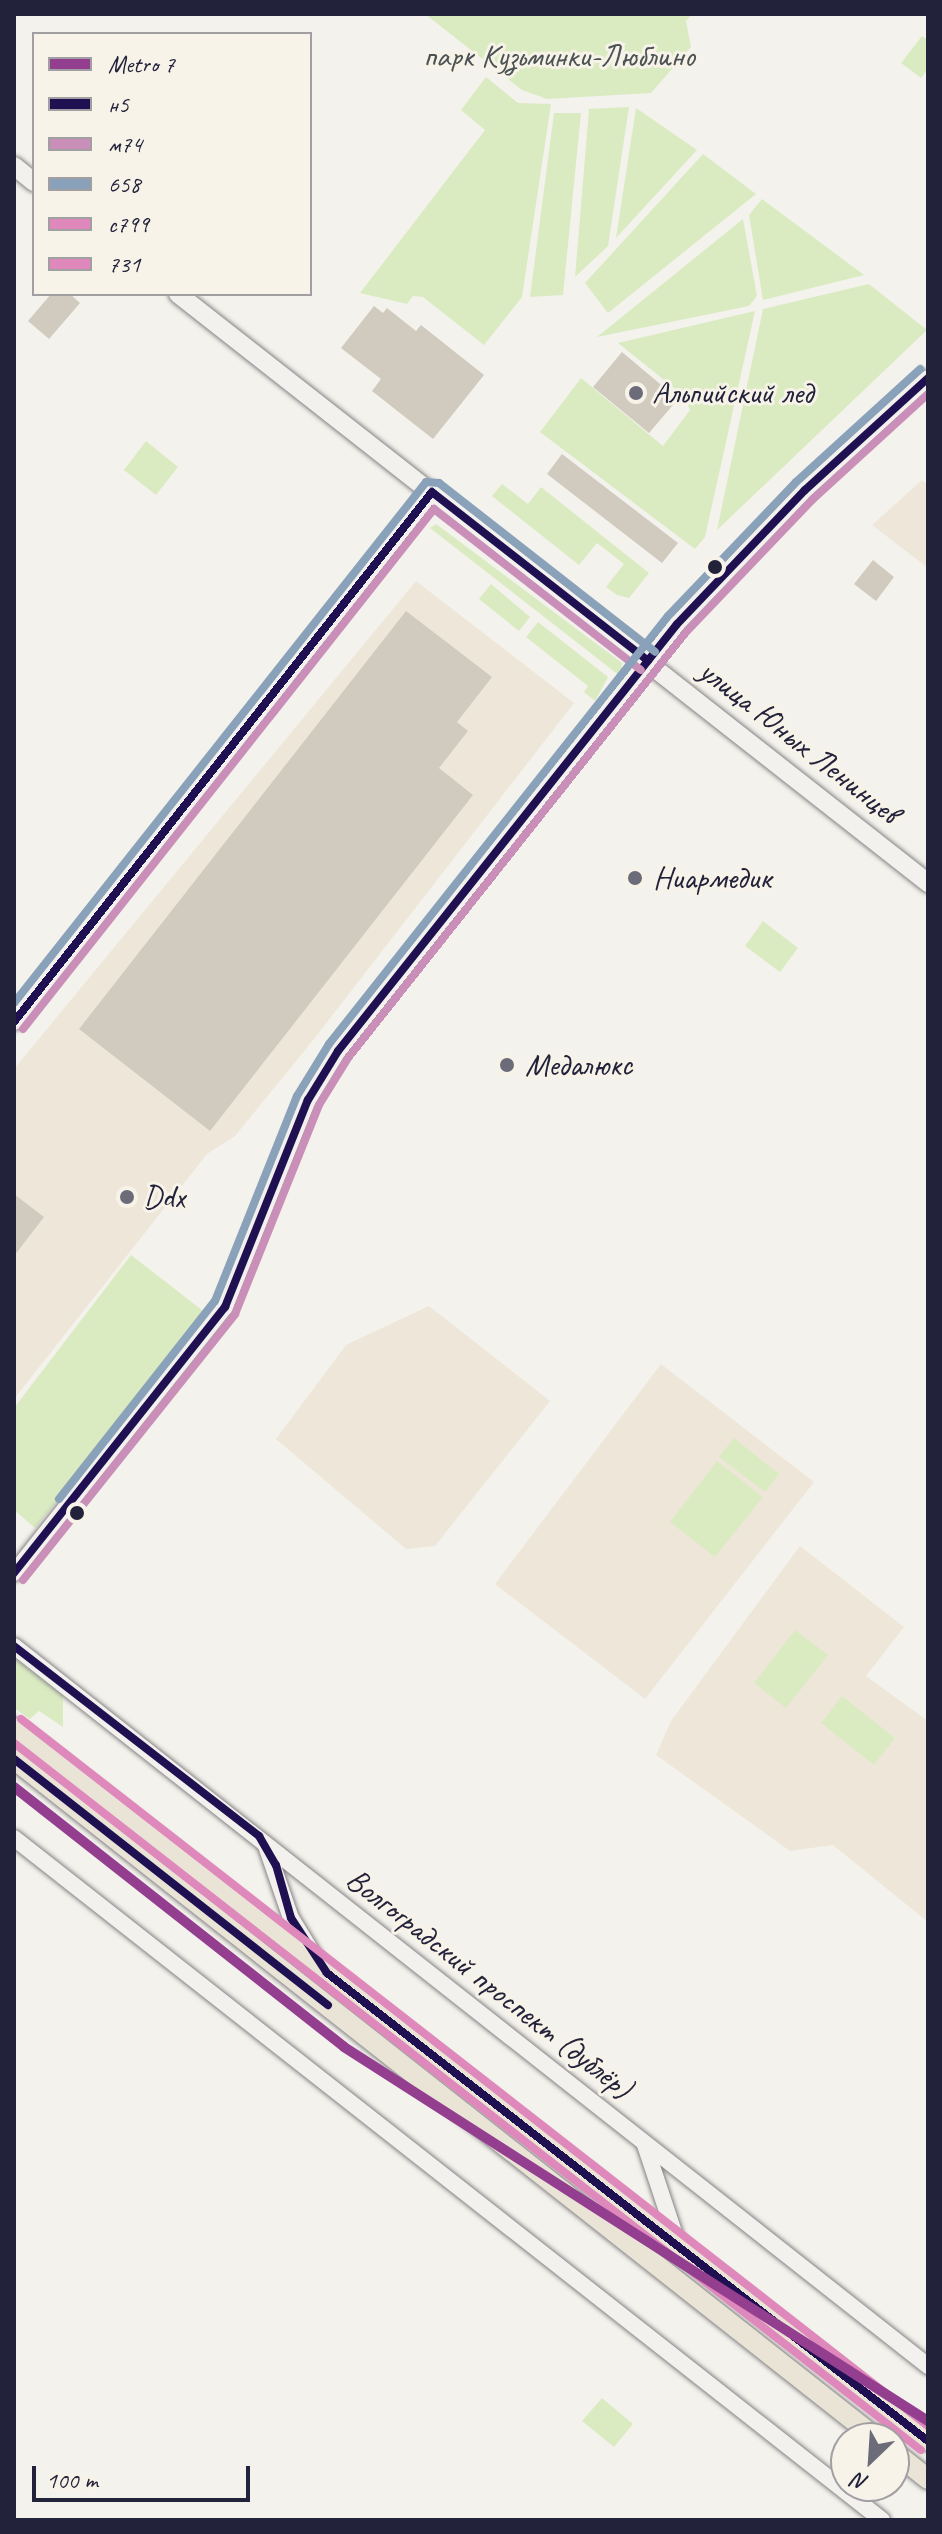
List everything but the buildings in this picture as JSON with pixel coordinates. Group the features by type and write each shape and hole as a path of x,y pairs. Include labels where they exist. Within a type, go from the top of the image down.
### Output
{"main road":[{"path":"14,166 32,180"},
{"name":"улица Юных Ленинцев","path":"181,296 928,883"},
{"path":"14,1728 928,2441"},
{"path":"14,1759 856,2422"},
{"path":"910,2465 928,2479"}],"street":[{"path":"14,1573 225,1307 308,1100 338,1051 648,661 805,490 928,378"},
{"path":"14,1022 432,492"},
{"name":"Волгоградский проспект (дублёр)","path":"14,1646 928,2366"},
{"path":"259,1836 276,1865 291,1918 327,1973"},
{"path":"14,1838 882,2520"},
{"path":"642,2141 667,2227 683,2252"}],"shaded area":[{"path":"922,480 928,485 928,568 872,525"},
{"path":"416,581 574,703 314,1039 235,1136 207,1154 14,1399 14,1069"},
{"path":"429,1306 550,1401 435,1546 406,1549 276,1439 346,1345"},
{"path":"661,1364 814,1482 645,1699 495,1584"},
{"path":"800,1546 904,1627 866,1676 928,1721 928,1922 833,1845 790,1851 656,1755 671,1721"}],"green space":[{"name":"парк Кузьминки-Люблино","path":"425,14 692,14 686,21 691,47 651,93 547,99 522,90"},
{"path":"922,36 928,40 928,69 921,78 901,63"},
{"path":"486,77 518,103 551,104 522,297 484,345 423,297 413,296 407,304 360,293 485,130 461,110"},
{"path":"629,107 608,246 575,277 589,109"},
{"path":"636,108 697,150 616,238"},
{"path":"554,113 581,113 563,295 530,297"},
{"path":"703,154 756,194 608,313 585,283"},
{"path":"762,199 864,275 763,300 749,215"},
{"path":"743,219 757,296 749,306 597,337"},
{"path":"869,284 927,330 717,530 763,309"},
{"path":"755,311 705,537 695,549 540,432 581,378 663,446 690,410 684,396 618,343"},
{"path":"146,441 178,467 156,495 124,470"},
{"path":"502,484 528,504 541,487 649,573 629,598 617,595 606,587 624,564 597,543 579,565 492,496"},
{"path":"436,524 622,663 620,676 430,528"},
{"path":"491,584 530,617 519,631 479,599"},
{"path":"538,622 608,677 595,701 584,692 588,686 526,637"},
{"path":"763,921 798,948 780,972 745,946"},
{"path":"131,1255 202,1310 204,1319 35,1528 14,1510 14,1408"},
{"path":"734,1438 779,1474 765,1492 719,1457"},
{"path":"717,1461 763,1497 715,1557 670,1522"},
{"path":"795,1630 828,1655 786,1708 754,1683"},
{"path":"14,1658 63,1696 63,1727 39,1711 30,1719 14,1708"},
{"path":"842,1696 895,1738 874,1765 821,1723"},
{"path":"602,2398 633,2424 614,2447 582,2421"}],"metro line":[{"name":"7","path":"14,1787 344,2047 928,2421"}],"transit line":[{"name":"658","path":"59,1499 215,1301 297,1096 329,1044 668,616 796,482 920,369"},
{"name":"н5","path":"14,1573 225,1307 308,1100 338,1051 677,624 805,490 928,378"},
{"name":"м74","path":"23,1580 235,1314 319,1105 348,1058 686,632 813,499 928,394"},
{"name":"658","path":"14,1003 426,482 439,483 655,652"},
{"name":"н5","path":"14,1022 432,492 648,661"},
{"name":"м74","path":"23,1029 434,509 641,670"},
{"name":"н5","path":"14,1646 259,1836 276,1865 291,1918 327,1973 928,2441"},
{"name":"731","path":"21,1719 928,2426"},
{"name":"с799","path":"14,1743 921,2450"},
{"name":"н5","path":"14,1759 328,2005"}],"place":[{"name":"Альпийский лед","path":"636,393"},
{"name":"Ниармедик","path":"635,878"},
{"name":"Медалюкс","path":"507,1065"},
{"name":"Ddx","path":"127,1197"}]}
